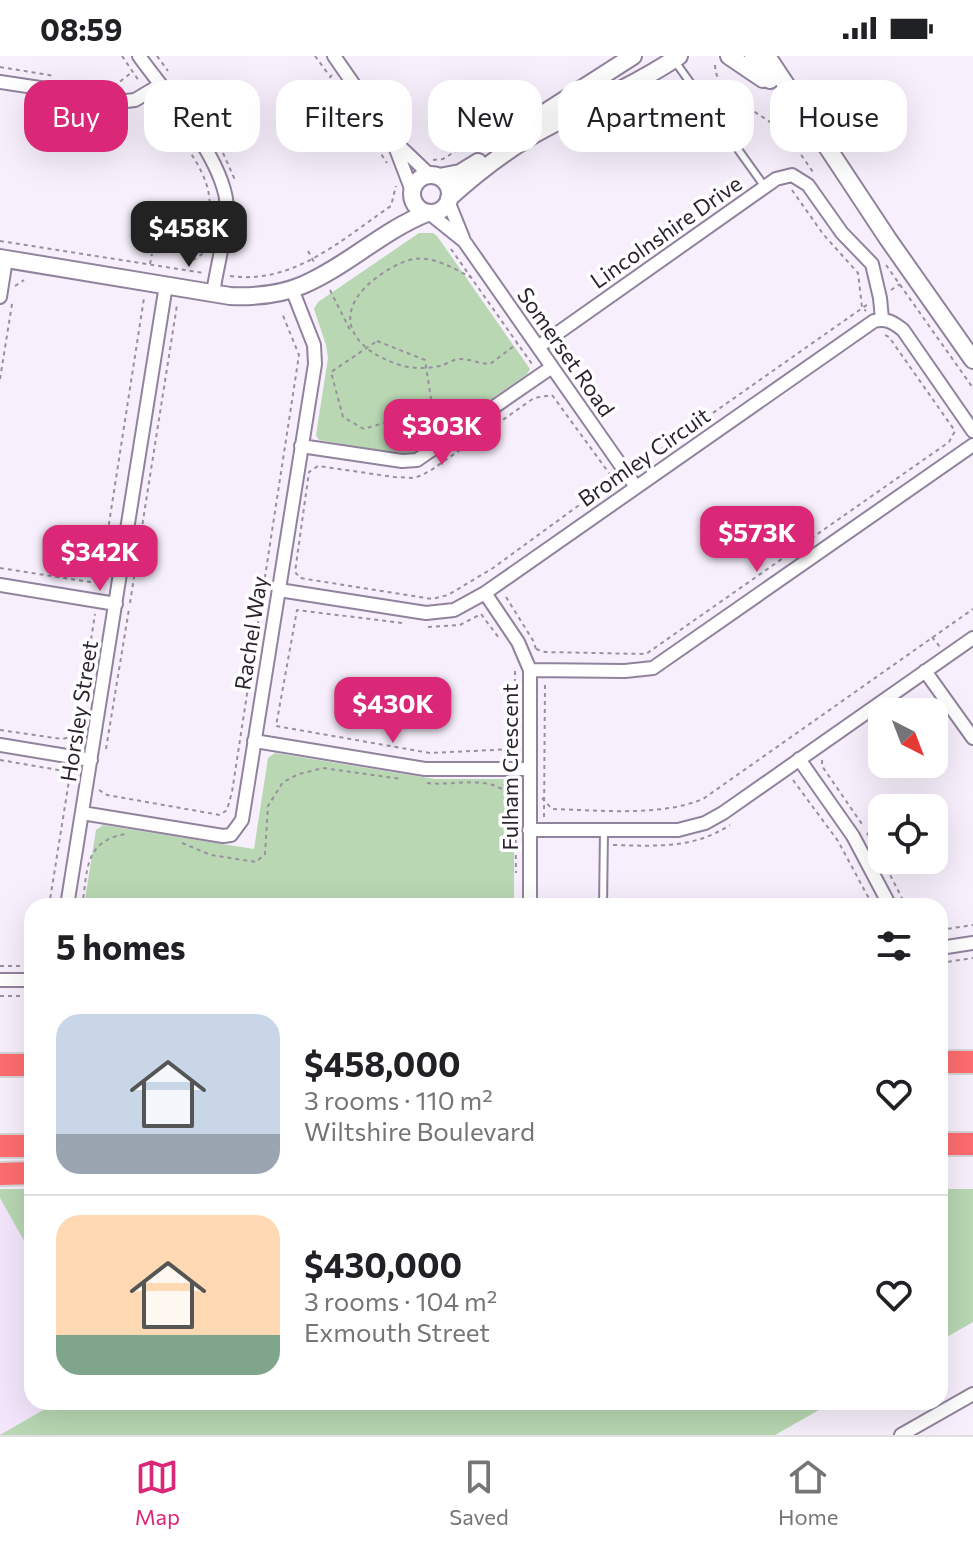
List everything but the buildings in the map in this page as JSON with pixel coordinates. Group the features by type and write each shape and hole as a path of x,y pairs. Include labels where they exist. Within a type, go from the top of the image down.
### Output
{"highway":[{"path":"948,1062 973,1062"},
{"path":"0,1065 24,1065"},
{"path":"948,1144 973,1144"},
{"path":"0,1146 24,1146"},
{"path":"0,1174 24,1173"}],"street":[{"path":"139,56 156,80"},
{"path":"334,56 351,80"},
{"path":"406,193 421,179 460,173 538,117 633,56"},
{"path":"729,56 770,84"},
{"path":"753,56 770,81"},
{"path":"767,56 888,239 973,360"},
{"path":"6,299 3,258 250,297 292,289 322,275 375,240 428,213 443,209 467,182 528,138 621,91 676,58"},
{"path":"0,82 110,100 135,100 144,95"},
{"path":"206,152 215,165 225,193 227,211 213,293"},
{"path":"375,240 400,214 406,193 406,171 397,152"},
{"path":"407,152 448,186 449,199"},
{"path":"823,152 888,239"},
{"path":"782,176 792,175 808,185 842,233 872,264 880,298 878,320 893,323 903,330 973,431"},
{"name":"Lincolnshire Drive","path":"538,347 782,176"},
{"path":"406,193 416,207 428,213"},
{"name":"Somerset Road","path":"449,199 464,241 636,487"},
{"name":"Somerset Road","path":"428,213 464,241"},
{"name":"Horsley Street","path":"68,898 166,285"},
{"name":"Rachel Way","path":"82,813 213,835 231,835 242,820 315,353 292,289"},
{"name":"Bromley Circuit","path":"279,590 426,613 454,610 485,593 878,320"},
{"path":"301,446 402,461 417,460 552,367"},
{"path":"530,670 625,671 653,668 973,445"},
{"path":"0,585 116,604"},
{"name":"Fulham Crescent","path":"485,593 518,642 530,670 530,898"},
{"path":"529,830 691,828 723,813 973,638"},
{"path":"925,671 973,738"},
{"path":"254,741 425,769 530,769"},
{"path":"0,745 91,760"},
{"path":"799,759 853,836 886,898"},
{"path":"948,947 973,943"},
{"path":"0,980 24,980"},
{"path":"948,1408 973,1394"},
{"path":"901,1435 945,1410"}],"lane":[{"path":"676,58 765,187"},
{"path":"603,898 604,831"}],"path":[{"path":"122,56 144,87"},
{"path":"315,56 330,77"},
{"path":"0,67 54,76"},
{"path":"122,80 133,72"},
{"path":"188,152 199,169 209,196 209,225 204,253 193,260"},
{"path":"536,649 545,652 646,654 949,442 955,431 889,337 879,332 878,320 862,307 858,273 823,234 782,176"},
{"path":"394,196 406,193"},
{"path":"447,243 540,376"},
{"path":"308,251 346,326 366,348 402,366 427,367 459,359 490,364 518,343"},
{"path":"50,898 152,254"},
{"path":"352,332 351,317 358,296 378,277 405,262 417,258 435,261 472,278"},
{"path":"15,285 24,280"},
{"path":"0,379 6,299"},
{"path":"106,749 177,305"},
{"path":"625,448 633,459 646,460 862,307"},
{"path":"0,760 101,777 99,790 107,795 220,815 227,810 299,355 282,313"},
{"path":"380,341 425,360 427,367 430,403 426,410 367,429 345,420 331,372 366,348 380,341"},
{"path":"552,395 609,473 608,484 493,568 462,589 432,599 300,578 295,572 309,472 318,466 415,478 430,471 534,398 552,395"},
{"path":"410,415 408,434 417,460"},
{"path":"0,568 90,582 100,578"},
{"path":"428,783 482,783 500,788 516,800 544,798 552,809 679,807 703,799 973,609"},
{"path":"407,624 297,610 276,726 430,753 515,749 515,661"},
{"path":"423,626 439,628 460,625 481,614 498,637"},
{"path":"0,730 62,739 76,735"},
{"path":"770,750 838,841 869,898"},
{"path":"182,844 211,855 256,862 265,854 268,806 283,782 323,768 413,781"},
{"path":"83,898 90,854 107,837 131,832"},
{"path":"889,874 902,898"},
{"path":"948,929 973,925"},
{"path":"948,962 973,958"},
{"path":"0,966 24,966"},
{"path":"0,996 24,996"}],"shaded area":[{"path":"0,1198 24,1241 24,1410 88,1410 0,1435"}],"green space":[{"path":"419,233 437,236 530,369 416,452 399,454 319,440 316,435 328,358 314,309 318,302"},
{"path":"275,753 435,779 508,779 514,785 514,898 85,898 96,830 103,825 254,849 268,758"},
{"path":"0,1189 24,1189 24,1241 0,1198"},
{"path":"948,1189 973,1189 973,1322 948,1336"},
{"path":"43,1410 819,1410 775,1435 0,1435"}]}
